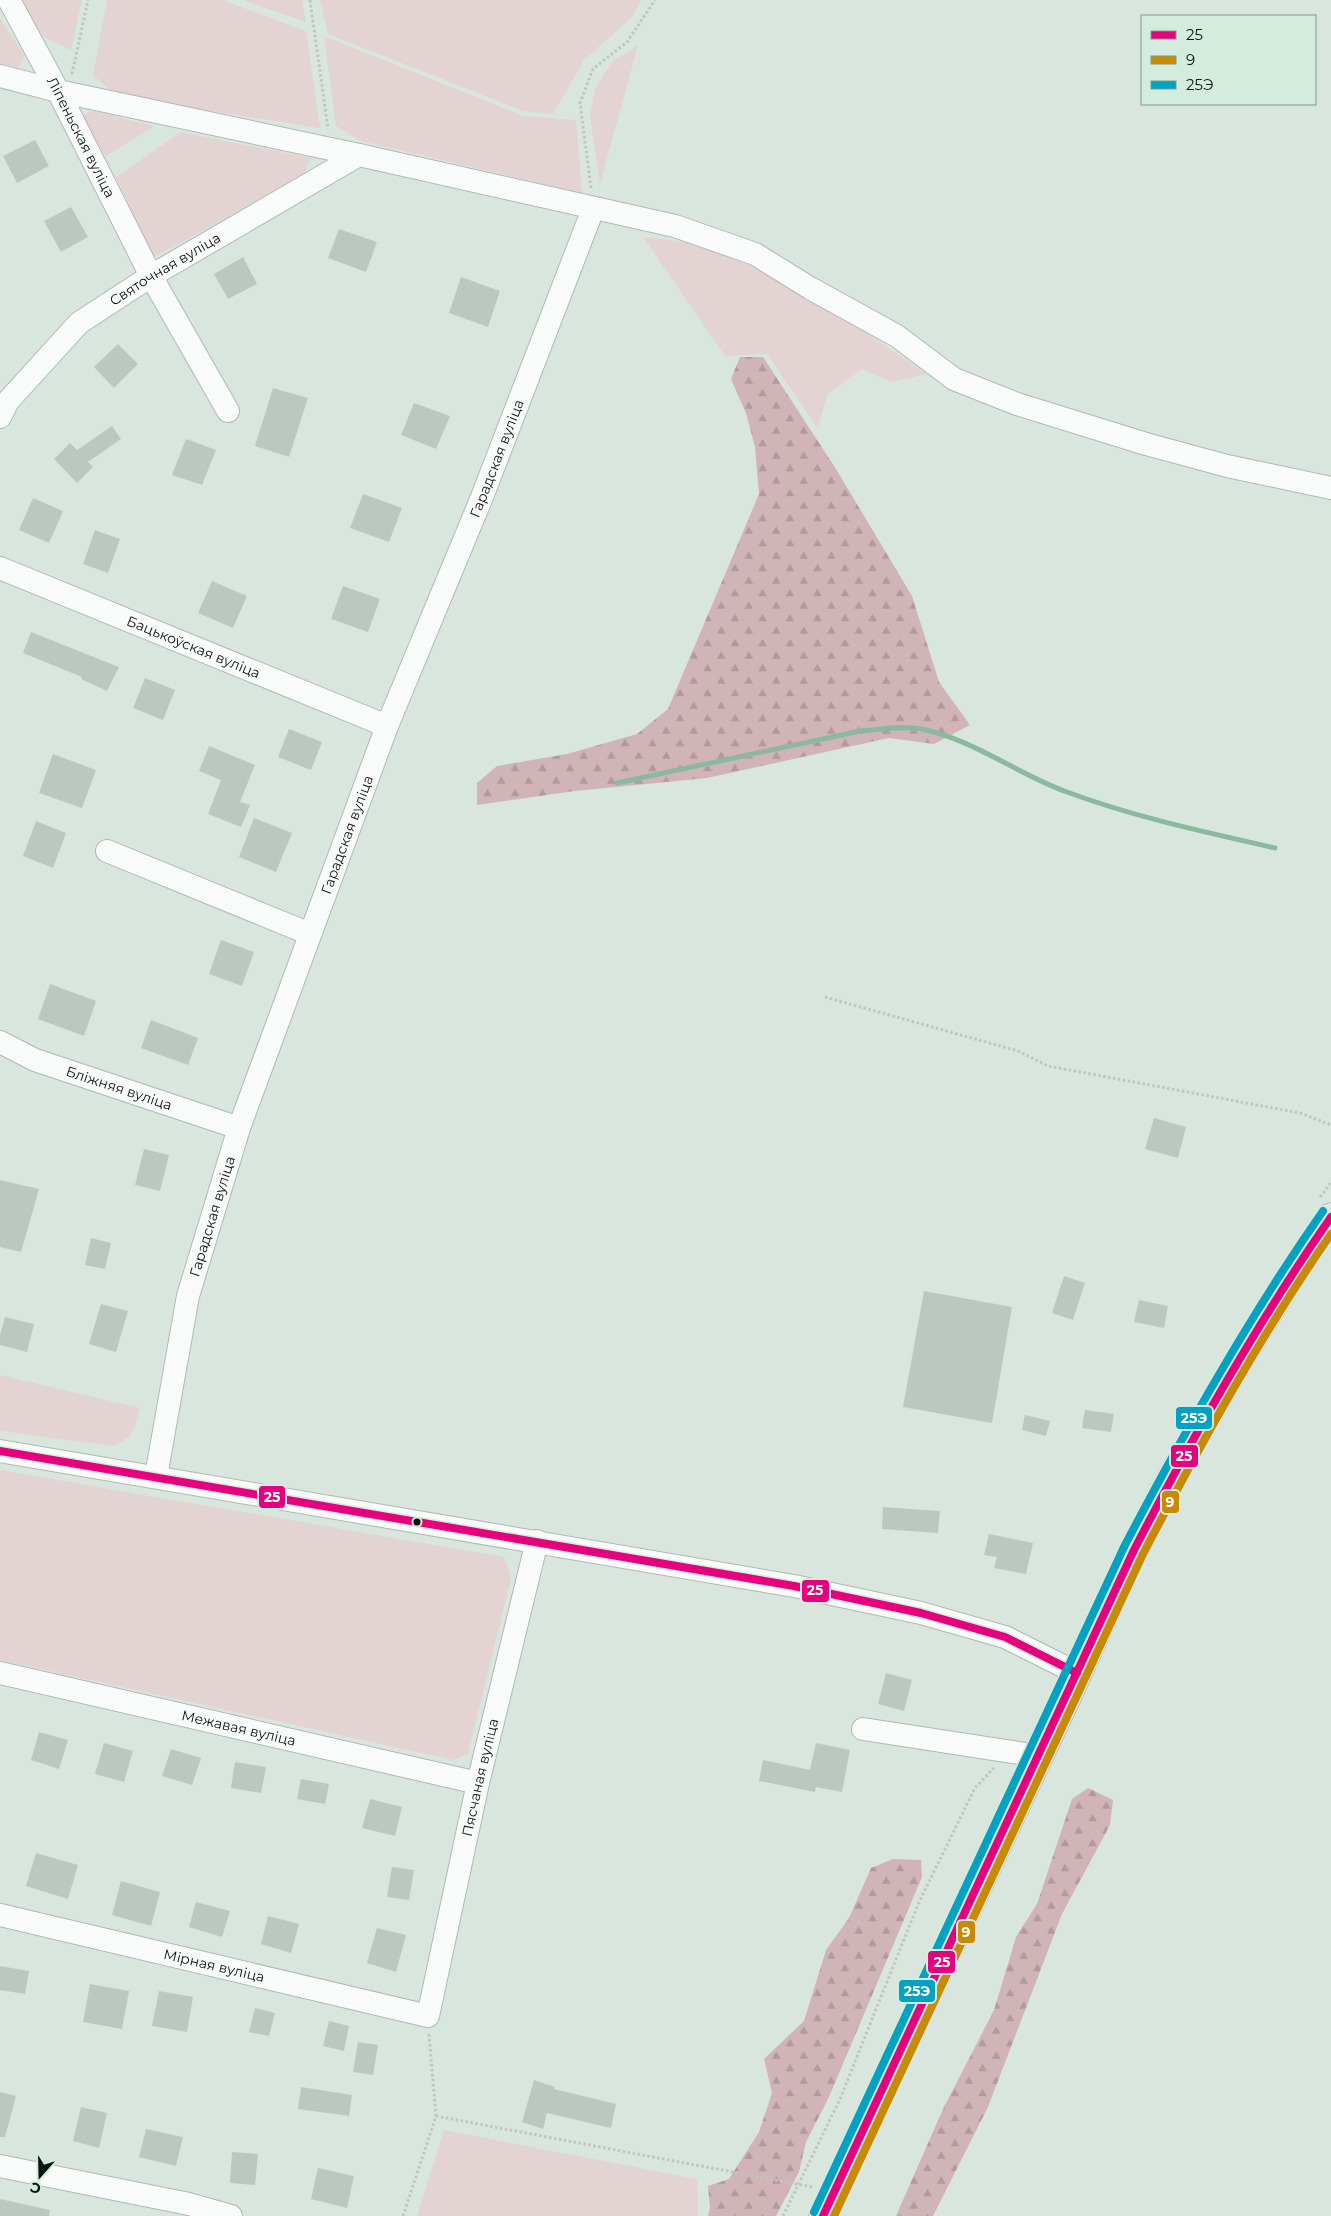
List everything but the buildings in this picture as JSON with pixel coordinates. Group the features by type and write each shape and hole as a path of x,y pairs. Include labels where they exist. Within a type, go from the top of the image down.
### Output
{"main road":[{"path":"823,2216 1134,1550 1175,1471 1240,1359 1303,1257 1331,1217"}],"street":[{"name":"Ліпеньская вуліца","path":"9,0 58,91 151,276 228,411"},
{"path":"0,76 58,91 359,155 675,226 755,254 810,288 897,336 954,379 1017,404 1146,444 1227,466 1331,488"},
{"name":"Святочная вуліца","path":"0,417 8,401 79,324 151,276 359,155"},
{"name":"Гарадская вуліца","path":"156,1476 188,1296 239,1128 387,726 482,496 593,209"},
{"name":"Бацькоўская вуліца","path":"0,568 387,726"},
{"path":"107,851 310,934"},
{"name":"Бліжняя вуліца","path":"0,1042 35,1060 239,1128"},
{"path":"0,1451 156,1476 794,1586 922,1613 1005,1637 1077,1673"},
{"name":"Пясчаная вуліца","path":"428,2016 478,1783 537,1541"},
{"name":"Межавая вуліца","path":"0,1673 478,1783"},
{"path":"863,1729 1038,1756"},
{"name":"Мірная вуліца","path":"0,1915 428,2016"},
{"path":"0,2166 189,2204 231,2216"}],"path":[{"path":"58,91 72,76 88,0"},
{"path":"310,0 332,150"},
{"path":"593,209 580,103 592,69 627,42 655,0"},
{"path":"825,997 1018,1051 1048,1066 1300,1114 1331,1125"},
{"path":"783,2216 840,2099 919,1902 975,1788 1010,1751"},
{"path":"404,2216 436,2116 428,2016"},
{"path":"436,2116 835,2191"}],"shaded area":[{"path":"19,0 82,0 71,50 44,37"},
{"path":"107,0 222,0 306,31 320,128 117,96 93,75"},
{"path":"243,0 302,0 306,22"},
{"path":"320,0 642,0 632,17 584,60 553,114 523,111 328,34"},
{"path":"0,18 24,55 21,64 15,70 0,66"},
{"path":"324,36 523,116 576,120 582,193 361,141 336,126"},
{"path":"638,45 600,184 590,116 595,88 612,62"},
{"path":"93,111 154,126 106,156 99,148 81,116"},
{"path":"181,132 312,158 302,176 154,257 116,177"},
{"path":"643,237 689,242 759,269 850,321 927,374 892,382 862,369 827,395 818,429 767,354 725,356"},
{"path":"0,1375 140,1408 135,1427 126,1439 114,1446 0,1431"},
{"path":"0,1470 504,1557 511,1578 468,1754 453,1760 0,1660"},
{"path":"444,2130 697,2179 698,2216 417,2216"}],"green space":[{"path":"740,357 763,357 836,469 912,596 939,682 970,725 934,744 889,738 707,778 575,791 477,805 477,783 497,766 567,754 637,734 668,709 759,494 755,447 746,413 731,379"},
{"path":"1088,1788 1113,1800 1110,1825 1062,1914 988,2107 933,2216 896,2216 943,2109 994,2010 1016,1937 1037,1904 1072,1799"},
{"path":"893,1859 921,1860 922,1877 829,2097 806,2142 799,2172 776,2216 708,2216 710,2208 708,2186 729,2179 759,2132 772,2093 764,2059 804,2021 826,1950 849,1918 871,1868"}],"waterway":[{"path":"617,783 860,731 913,728 940,734 959,741 1049,785 1092,801 1170,823 1275,848"}],"transit line":[{"name":"25Э","path":"814,2212 1125,1545 1219,1375 1269,1292 1323,1211"},
{"name":"25","path":"823,2216 1134,1550 1227,1380 1277,1298 1331,1217"},
{"name":"9","path":"834,2216 1143,1554 1186,1472 1255,1351 1331,1234"},
{"name":"25","path":"0,1451 794,1586 921,1613 1005,1637 1077,1673"}]}
